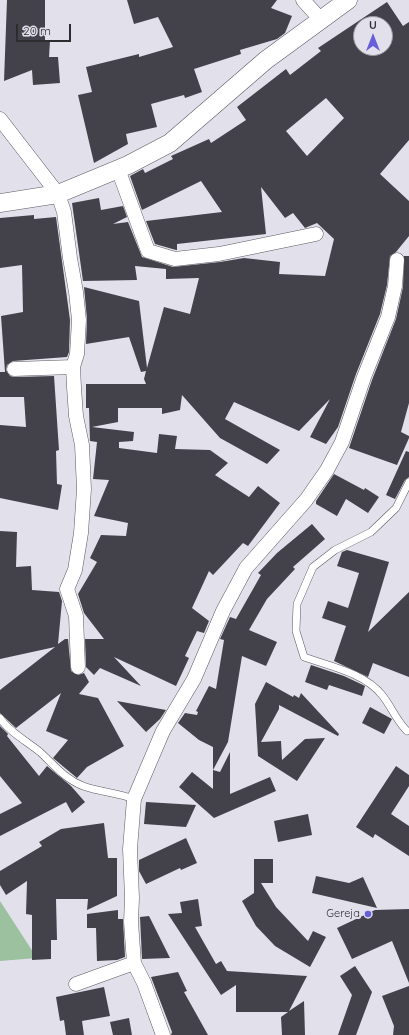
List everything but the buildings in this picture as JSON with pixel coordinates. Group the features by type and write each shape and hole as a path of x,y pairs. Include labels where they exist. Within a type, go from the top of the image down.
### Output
{"street":[{"path":"304,0 321,20"},
{"path":"0,203 58,194 118,169 170,143 266,60 348,0"},
{"path":"0,119 58,194 64,212 76,292 79,320 77,354 73,367 76,416 82,445 84,488 81,533 75,570 67,589 76,616 78,667"},
{"path":"118,169 148,251 175,258 219,254 316,234"},
{"path":"163,1035 144,983 134,963 131,922 132,898 130,850 134,800 163,731 194,679 223,611 246,568 306,500 327,470 342,442 364,377 388,317 395,286 397,260"},
{"path":"14,369 73,367"},
{"path":"76,984 134,963"}],"lane":[{"path":"407,731 399,722 381,694 371,684 348,673 304,658 296,631 297,604 313,567 335,550 371,532 396,508 409,482"},
{"path":"0,718 56,769 74,782 84,787 119,794 134,800"}],"green space":[{"path":"0,901 37,958 0,961"}],"place":[{"name":"Gereja","path":"368,914"}]}
